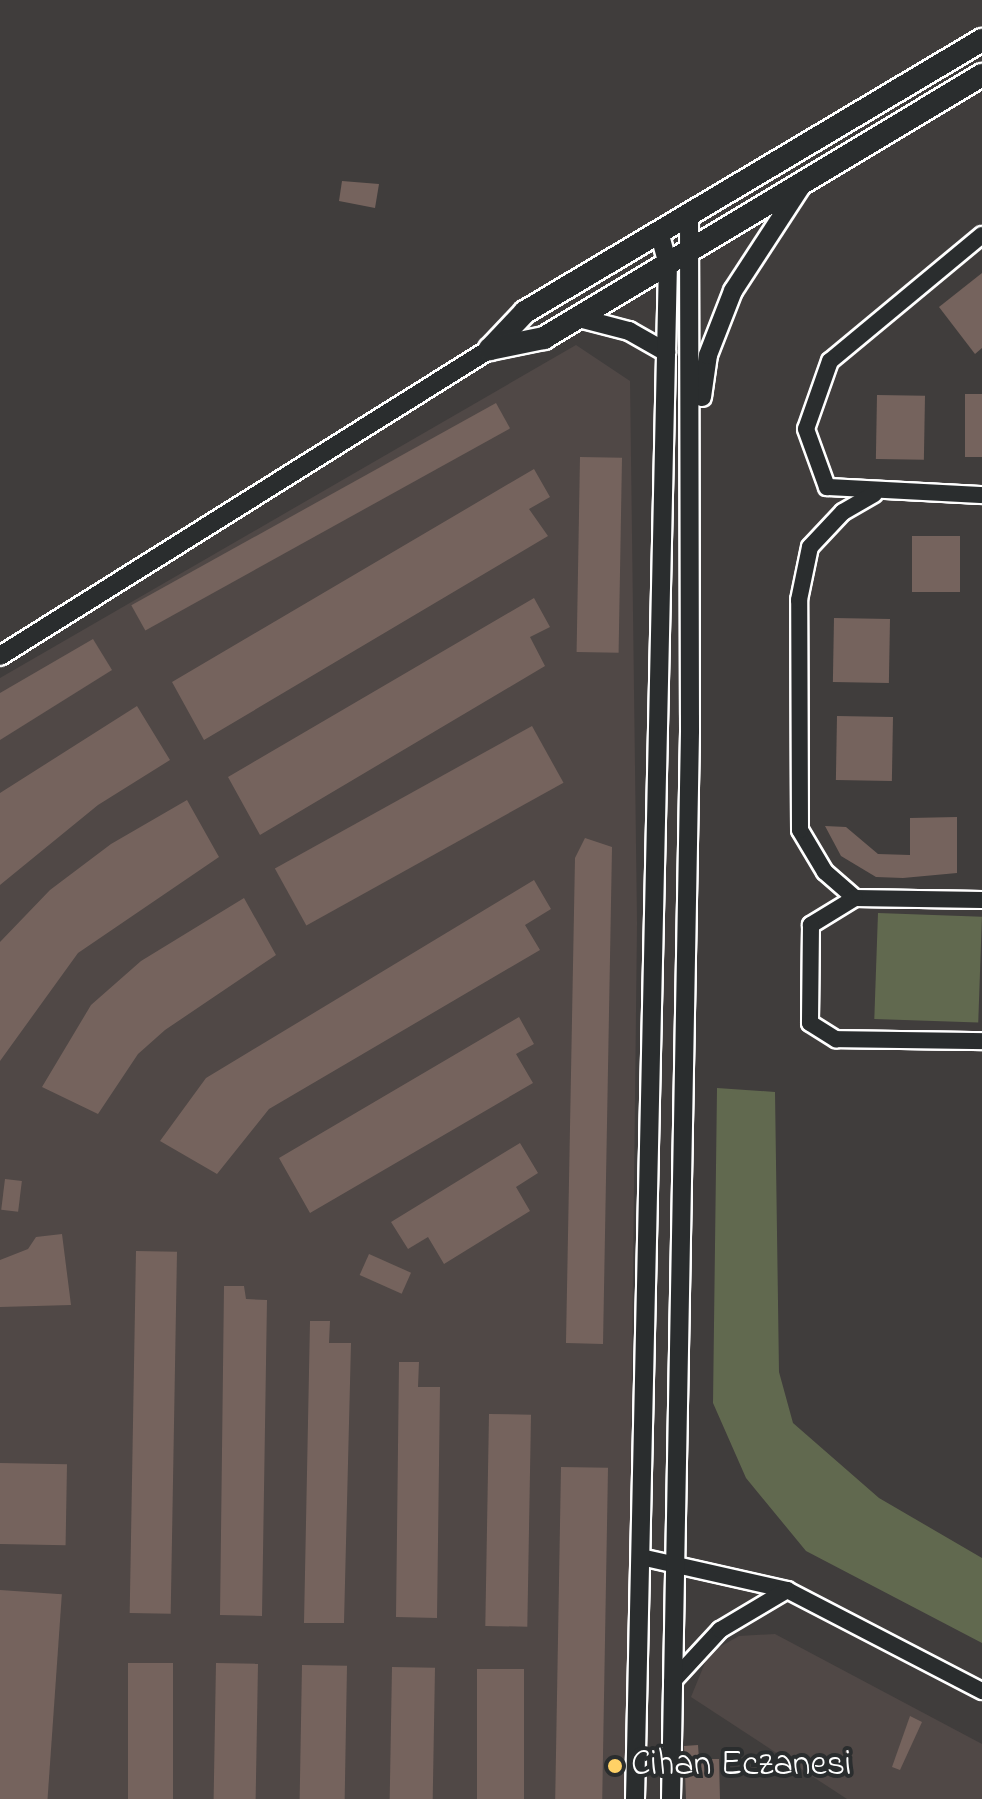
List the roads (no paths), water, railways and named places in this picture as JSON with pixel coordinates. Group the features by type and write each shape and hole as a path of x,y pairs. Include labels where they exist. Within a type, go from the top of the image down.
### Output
{"main road":[{"path":"490,349 525,312 982,40"},
{"path":"490,349 544,338 982,75"}],"street":[{"path":"691,463 719,322 751,259 806,179"},
{"path":"671,1799 694,249 689,214"},
{"path":"635,1799 668,265 659,232"},
{"path":"982,235 830,361 806,429 827,487 874,494 982,495"},
{"path":"579,318 629,331 666,352"},
{"path":"0,656 490,349"},
{"path":"855,898 825,872 800,830 799,600 810,547 843,512 874,494"},
{"path":"982,900 855,898 811,925 810,1023 836,1039 982,1041"},
{"path":"641,1557 787,1590 982,1691"},
{"path":"672,1682 720,1630 787,1590"}],"place":[{"name":"Cihan Eczanesi","path":"615,1766"}]}
